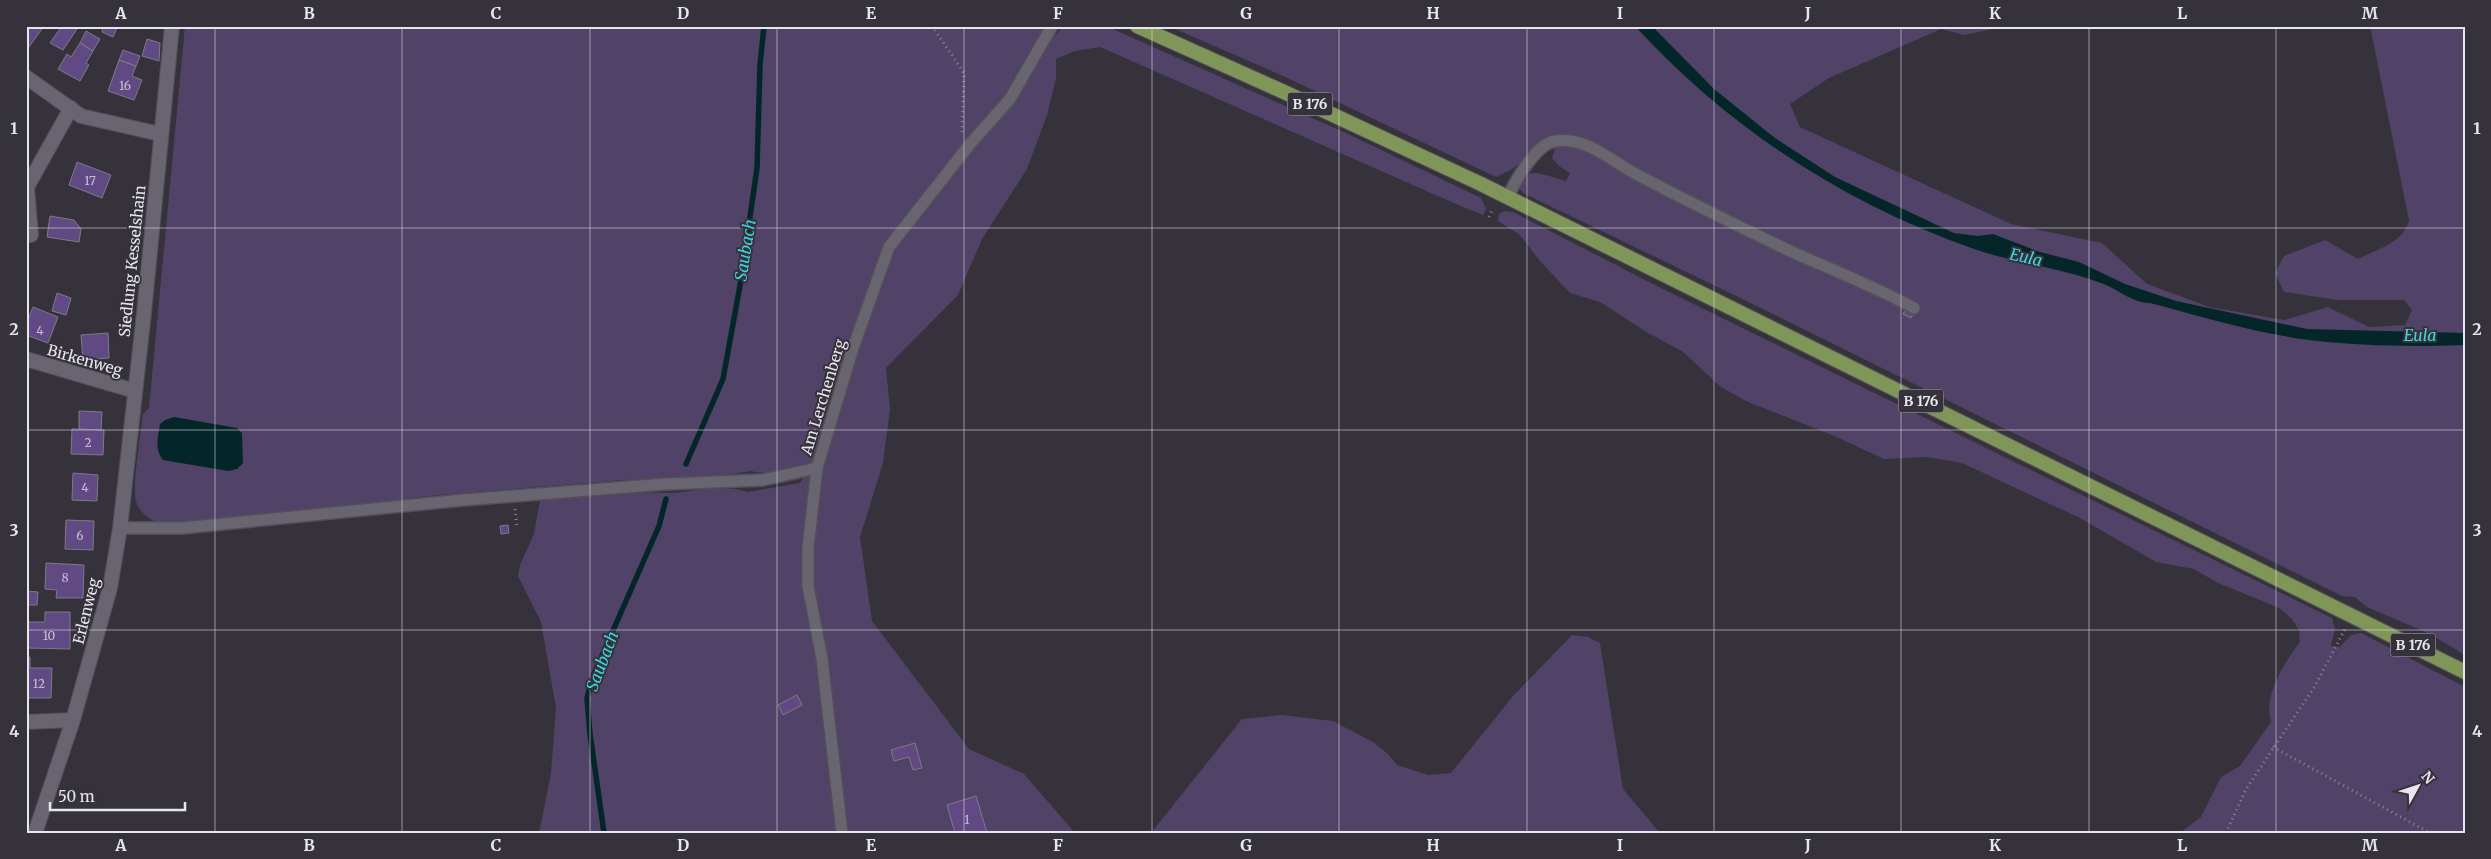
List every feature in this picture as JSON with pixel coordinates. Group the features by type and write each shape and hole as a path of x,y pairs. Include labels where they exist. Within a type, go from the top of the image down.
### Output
{"main road":[{"name":"B 176","path":"1137,26 1284,92 1508,197 2465,672"}],"street":[{"name":"Siedlung Kesselshain","path":"135,390 172,26"},
{"path":"26,77 82,116 160,134"},
{"path":"31,235 27,187 71,108"},
{"name":"Birkenweg","path":"26,359 135,390"},
{"name":"Erlenweg","path":"35,833 73,720 110,588 120,528 135,390"},
{"path":"26,722 73,720"}],"lane":[{"name":"Am Lerchenberg","path":"842,833 822,659 808,586 808,548 818,468 853,348 889,247 970,144 1010,99 1052,26"},
{"path":"1508,197 1521,171 1543,148 1553,141 1576,140 1676,196 1790,251 1885,292 1914,308"},
{"path":"120,528 182,528 463,500 665,484 763,480 818,468"}],"path":[{"path":"932,26 964,73 962,134 970,144"},
{"path":"2226,833 2246,789 2315,686 2352,615"},
{"path":"2273,747 2430,833"}],"shaded area":[{"path":"185,26 1045,26 1056,35 1063,26 1106,26 1348,134 1481,198 1486,209 1483,215 1456,204 1100,47 1075,51 1056,59 1056,78 1047,115 1027,169 982,239 958,295 886,368 890,409 883,463 860,537 872,621 969,749 1024,774 1075,833 539,833 551,773 556,708 541,622 518,576 520,565 534,534 540,500 628,492 676,493 710,488 736,489 748,492 800,483 809,468 762,473 750,471 728,475 624,480 437,495 240,519 158,523 148,517 141,511 136,501 136,472 143,414 149,408"},
{"path":"1168,26 2008,26 1964,35 1941,29 1829,78 1790,104 1800,127 2011,224 2102,243 2147,284 2209,307 2284,320 2328,307 2369,327 2405,325 2412,310 2404,300 2338,300 2284,292 2275,273 2284,256 2325,240 2358,259 2395,240 2406,229 2409,221 2370,26 2465,26 2465,655 2430,634 2367,607 2355,597 2342,596 1763,309 1523,193 1519,188 1522,180 1531,173 1538,173 1566,181 1570,173 1559,166 1552,158 1558,136 1540,143 1517,165 1496,177 1281,75"},
{"path":"1504,211 1513,212 1653,284 2332,618 2335,629 2331,646 2340,647 2351,635 2361,633 2465,687 2465,833 2180,833 2201,817 2221,777 2240,766 2271,722 2269,712 2272,690 2282,669 2300,642 2299,630 2292,619 2279,608 2216,582 2194,569 2156,562 2080,518 1962,463 1927,457 1884,459 1832,435 1748,402 1721,387 1682,351 1648,333 1600,302 1570,293 1539,260 1520,235 1498,221 1499,214"},
{"path":"1572,635 1588,637 1600,643 1623,789 1660,833 1151,833 1242,719 1282,715 1333,721 1373,742 1388,754 1397,765 1428,775 1451,773 1513,696"}],"water":[{"name":"Eula","path":"1635,26 1652,26 1714,89 1775,138 1835,177 1954,233 1978,236 1993,234 2040,252 2079,262 2125,284 2176,301 2307,329 2465,333 2465,345 2348,344 2269,333 2144,303 2090,279 1986,253 1926,231 1834,185 1749,129 1671,63"},
{"path":"174,417 237,428 242,433 243,463 237,469 228,471 163,460 158,451 160,424"}],"building":[{"path":"26,26 44,26 26,51"},
{"path":"62,26 79,26 63,50 50,43"},
{"path":"104,26 118,26 113,37 102,32"},
{"path":"86,31 100,39 93,51 80,43"},
{"path":"147,39 160,43 159,61 142,56"},
{"path":"80,43 93,51 86,63 89,65 80,81 58,69 67,54 71,57"},
{"path":"123,50 140,56 136,66 119,60"},
{"path":"119,60 136,66 132,76 142,80 134,100 108,91"},
{"path":"77,162 111,175 102,198 69,185"},
{"path":"50,216 74,220 81,229 79,242 47,237"},
{"path":"57,293 71,298 66,315 52,311"},
{"path":"33,307 58,317 48,343 26,335 26,325"},
{"path":"1907,308 1914,312 1911,318 1903,314"},
{"path":"108,333 109,358 83,360 81,335"},
{"path":"79,411 102,412 101,430 79,429"},
{"path":"72,429 104,430 103,455 71,454"},
{"path":"73,473 98,475 97,501 72,500"},
{"path":"66,520 94,521 93,550 65,549"},
{"path":"508,525 509,533 501,534 500,526"},
{"path":"46,563 84,565 83,598 56,598 57,590 45,589"},
{"path":"26,591 38,592 37,605 26,605"},
{"path":"45,612 70,612 70,649 27,648 27,622 45,622"},
{"path":"26,657 30,657 30,667 26,667"},
{"path":"26,668 52,668 51,698 26,698"},
{"path":"797,695 802,705 783,715 778,705"},
{"path":"915,743 922,768 913,770 909,757 894,761 891,750"},
{"path":"976,796 987,833 955,833 947,805"}],"waterway":[{"name":"Saubach","path":"686,464 723,379 741,280 757,168 760,65 764,26"},
{"name":"Saubach","path":"604,833 590,734 587,698 593,676 659,526 666,499"}]}
